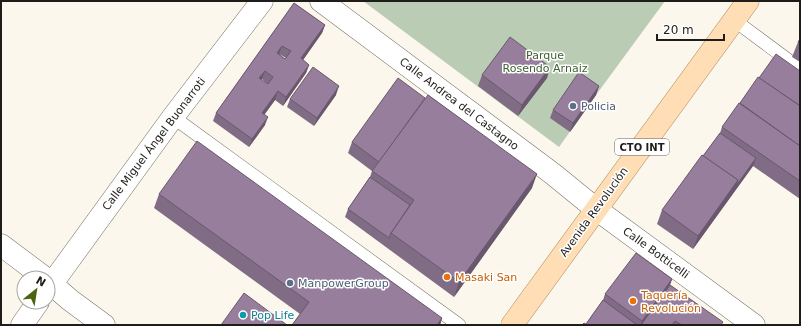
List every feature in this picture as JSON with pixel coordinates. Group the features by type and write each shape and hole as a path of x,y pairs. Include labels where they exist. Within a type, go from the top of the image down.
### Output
{"main road":[{"name":"Avenida Revolución","path":"512,325 748,1"}],"street":[{"name":"Calle Miguel Ángel Buonarroti","path":"56,272 262,1"},
{"name":"Calle Andrea del Castagno","path":"321,1 553,174 596,209"},
{"name":"Calle Botticelli","path":"596,209 754,325"},
{"path":"1,245 32,270"},
{"path":"56,289 104,325"},
{"path":"22,325 32,310"}],"lane":[{"path":"734,20 800,69"},
{"path":"173,117 459,325"}],"green space":[{"name":"Parque Rosendo Arnaiz","path":"363,1 665,1 559,147"}],"building":[{"path":"294,3 325,25 301,58 309,65 286,97 278,91 262,113 268,117 252,139 216,113","holes":["282,46 291,51 285,59 277,53","265,71 273,77 268,84 259,78"]},
{"path":"510,37 550,67 522,105 482,75"},
{"path":"776,54 800,71 799,105 759,78"},
{"path":"313,67 339,86 317,118 290,99"},
{"name":"Policia","path":"579,72 599,86 573,123 553,110"},
{"path":"758,77 800,106 800,146 740,103"},
{"path":"398,78 425,98 379,162 352,142"},
{"path":"428,95 537,174 459,282 391,233 414,200 372,171"},
{"path":"739,103 800,146 800,181 722,127"},
{"path":"720,133 756,158 736,186 738,180 703,156"},
{"path":"197,141 442,318 437,325 292,325 309,302 159,194"},
{"path":"702,155 738,180 698,236 662,210"},
{"path":"370,177 410,205 389,238 348,209"},
{"name":"Taquería Revolución","path":"636,253 672,279 642,321 605,294"},
{"path":"670,285 723,322 721,325 682,325 675,321 672,325 641,325"},
{"path":"244,293 287,325 221,325"},
{"path":"603,300 637,325 587,325 586,324"}],"place":[{"name":"Policia","path":"573,106"},
{"name":"Masaki San","path":"447,277"},
{"name":"ManpowerGroup","path":"290,283"},
{"name":"Taquería Revolución","path":"633,301"},
{"name":"Pop Life","path":"243,315"}]}
